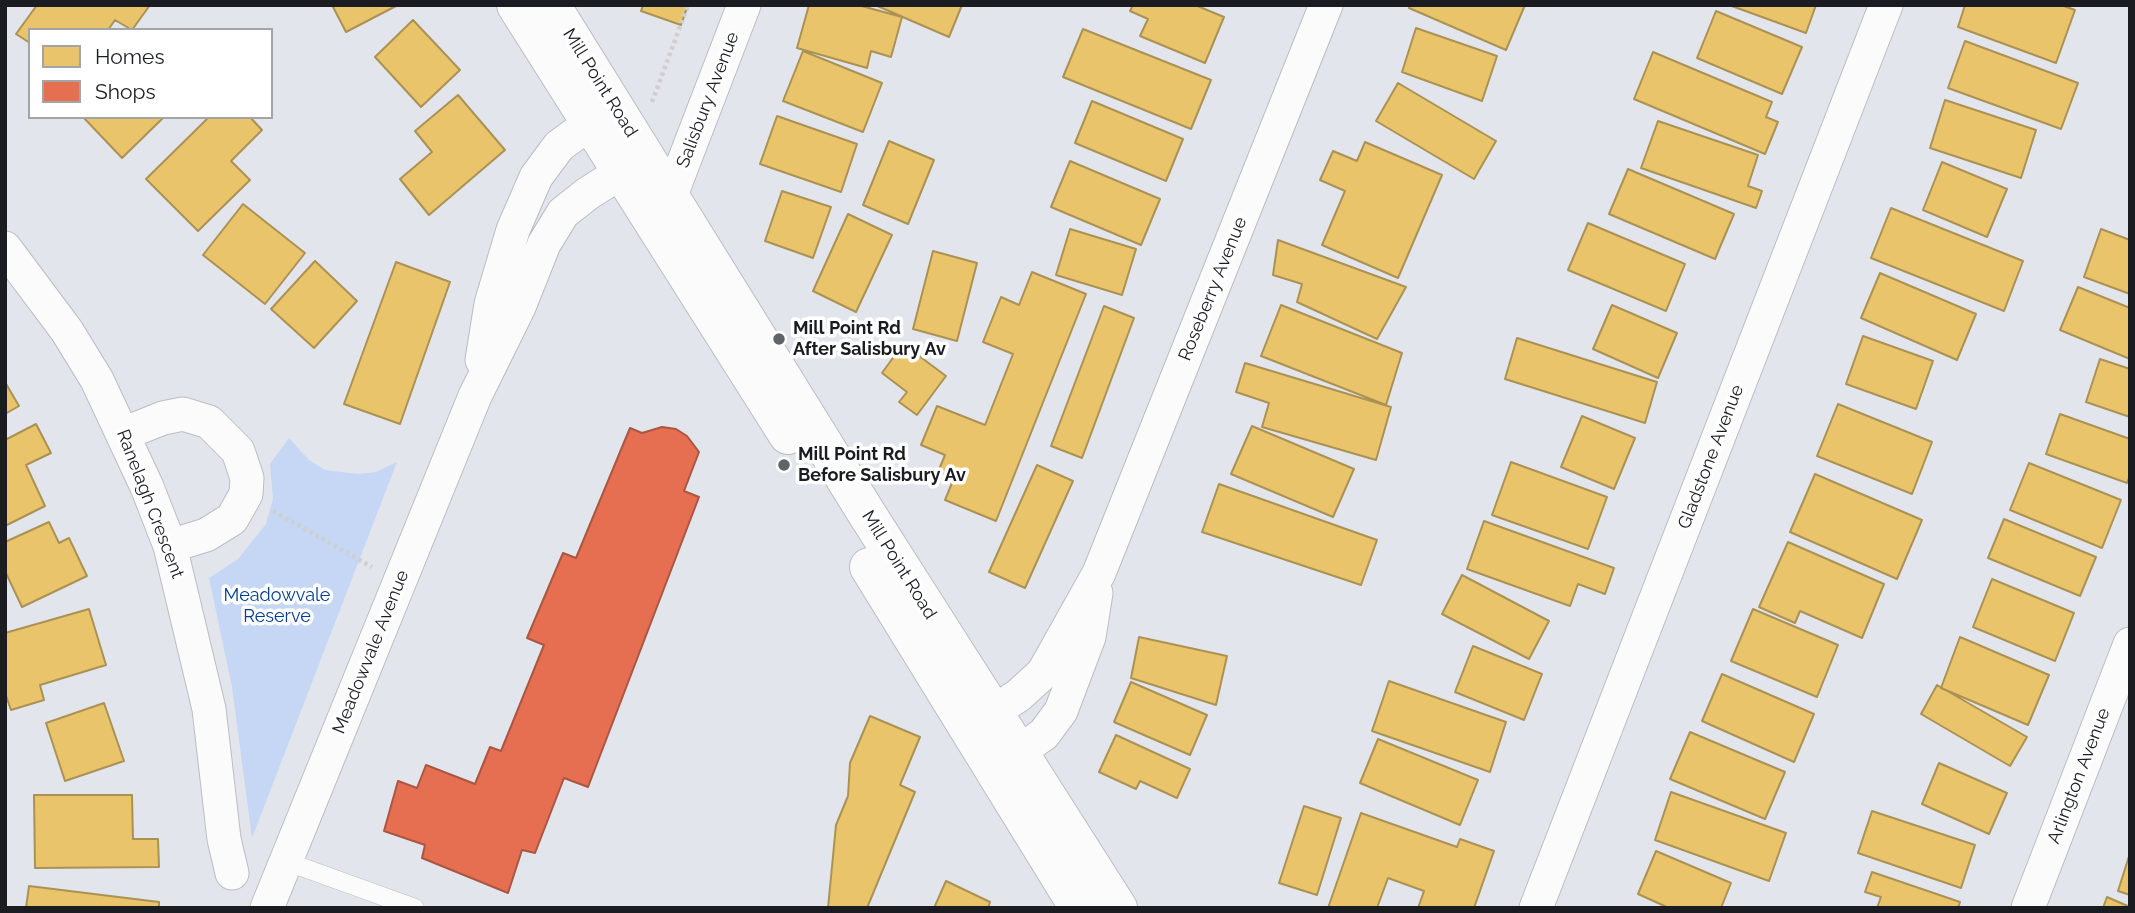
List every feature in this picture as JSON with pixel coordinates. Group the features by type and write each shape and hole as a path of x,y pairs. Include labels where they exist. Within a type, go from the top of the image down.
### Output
{"main road":[{"name":"Mill Point Road","path":"516,5 619,111"},
{"name":"Mill Point Road","path":"551,5 619,111 634,165 820,485 981,721"},
{"name":"Mill Point Road","path":"634,165 671,195 1006,761 1118,908"},
{"name":"Mill Point Road","path":"1006,761 1079,908"}],"street":[{"name":"Salisbury Avenue","path":"671,195 744,5"},
{"name":"Roseberry Avenue","path":"981,721 1042,673 1099,573 1326,5"},
{"name":"Gladstone Avenue","path":"1536,908 1886,5"},
{"name":"Meadowvale Avenue","path":"475,396 491,304 513,230 536,177 559,146 619,111"},
{"name":"Meadowvale Avenue","path":"267,908 475,396 519,307 544,244 563,214 634,165"},
{"name":"Ranelagh Crescent","path":"5,248 67,331 123,434 170,547 209,709 224,839 232,873"},
{"path":"123,434 163,418 183,414 209,422 238,451 247,478 246,494 232,519 206,535 170,547"},
{"name":"Roseberry Avenue","path":"1006,761 1044,734 1061,711 1089,637 1099,573"},
{"name":"Arlington Avenue","path":"2028,908 2130,644"}],"lane":[{"path":"285,861 415,908"}],"path":[{"path":"619,111 688,5"},
{"path":"246,494 400,581"}],"green space":[{"name":"Meadowvale Reserve","path":"289,438 309,460 325,470 358,474 376,472 397,462 252,838 232,687 209,578 238,559 266,524 273,499 270,464"}],"building: Homes":[{"path":"37,5 150,5 133,28 115,20 109,28 28,28 28,42 16,34"},
{"path":"332,5 398,5 346,32"},
{"path":"643,5 688,5 681,25 641,11"},
{"path":"809,5 858,5 902,17 891,57 871,51 867,68 797,48"},
{"path":"875,5 962,5 949,37"},
{"path":"1133,5 1195,5 1224,17 1205,63 1140,36 1148,19 1130,11"},
{"path":"1410,5 1525,5 1506,50 1409,8"},
{"path":"1729,5 1816,5 1806,33"},
{"path":"1965,5 2061,5 2075,10 2056,63 1958,27"},
{"path":"1716,11 1802,47 1782,94 1697,58"},
{"path":"413,20 460,70 421,107 375,57"},
{"path":"1416,28 1497,56 1482,101 1402,72"},
{"path":"1083,29 1211,80 1191,129 1063,77"},
{"path":"1965,41 2078,83 2061,129 1948,88"},
{"path":"803,51 882,83 863,132 783,101"},
{"path":"1653,52 1772,102 1766,117 1778,122 1765,154 1634,99"},
{"path":"1398,83 1496,141 1474,179 1376,121"},
{"path":"458,95 505,150 429,215 400,179 432,152 415,131"},
{"path":"1945,100 2036,130 2021,178 1930,148"},
{"path":"1092,101 1183,139 1166,181 1075,143"},
{"path":"777,116 857,144 841,192 760,164"},
{"path":"85,119 162,119 122,158"},
{"path":"207,119 252,119 262,130 231,161 250,180 198,231 146,179"},
{"path":"1658,121 1758,155 1748,186 1762,191 1756,208 1641,168"},
{"path":"889,141 934,160 908,224 863,205"},
{"path":"1365,142 1442,175 1398,278 1322,245 1345,191 1320,180 1333,151 1357,161"},
{"path":"1070,161 1160,199 1141,245 1051,207"},
{"path":"1942,162 2007,189 1987,237 1923,210"},
{"path":"1628,169 1734,214 1715,259 1609,214"},
{"path":"782,191 831,207 813,258 765,241"},
{"path":"243,204 305,253 265,304 203,255"},
{"path":"1891,208 2023,261 2004,311 1871,258"},
{"path":"848,214 892,235 856,312 813,291"},
{"path":"1588,223 1685,264 1666,311 1568,270"},
{"path":"1070,229 1136,249 1122,295 1056,275"},
{"path":"2101,229 2130,240 2130,294 2084,277"},
{"path":"1278,240 1406,287 1377,339 1297,302 1302,284 1273,275"},
{"path":"933,251 977,263 957,341 913,329"},
{"path":"315,261 357,301 314,348 271,309"},
{"path":"396,262 450,282 400,424 344,404"},
{"path":"1032,272 1086,294 996,521 945,500 954,478 938,472 945,455 921,445 937,406 985,425 1013,354 983,342 1001,297 1019,305"},
{"path":"1880,273 1976,314 1957,360 1861,318"},
{"path":"2078,287 2130,308 2130,359 2060,330"},
{"path":"1281,305 1402,353 1386,405 1261,356"},
{"path":"1612,305 1677,333 1658,378 1593,349"},
{"path":"1104,306 1134,318 1082,458 1051,446"},
{"path":"1863,336 1933,361 1916,409 1846,384"},
{"path":"1517,338 1657,382 1645,423 1505,379"},
{"path":"903,344 946,376 917,415 899,402 907,392 882,373"},
{"path":"2100,359 2130,369 2130,417 2086,402"},
{"path":"1245,363 1391,407 1376,460 1262,427 1269,403 1236,392"},
{"path":"5,382 19,406 5,414"},
{"path":"1838,404 1932,442 1912,494 1817,456"},
{"path":"2060,414 2130,439 2130,475 2127,483 2046,454"},
{"path":"1582,416 1635,438 1614,489 1561,467"},
{"path":"36,424 51,453 26,465 45,506 5,526 5,440"},
{"path":"1252,426 1354,469 1333,517 1231,474"},
{"path":"1511,462 1607,497 1588,549 1492,515"},
{"path":"2029,463 2121,500 2102,548 2010,510"},
{"path":"1037,465 1073,481 1025,588 989,572"},
{"path":"1815,474 1922,520 1897,579 1790,532"},
{"path":"1219,484 1377,540 1361,585 1202,532"},
{"path":"2004,519 2096,557 2080,596 1988,558"},
{"path":"1484,521 1614,568 1605,594 1578,584 1570,606 1467,569"},
{"path":"49,522 59,543 69,538 87,576 22,607 5,571 5,542"},
{"path":"1788,542 1884,584 1862,638 1800,611 1795,623 1759,607"},
{"path":"1462,575 1549,621 1529,659 1442,614"},
{"path":"1992,579 2074,613 2055,661 1973,627"},
{"path":"89,609 106,665 40,685 44,700 11,710 5,693 5,633"},
{"path":"1753,609 1838,645 1817,697 1731,661"},
{"path":"1139,637 1227,656 1216,705 1131,678"},
{"path":"1960,637 2049,675 2028,725 1941,688"},
{"path":"1473,646 1542,674 1524,720 1455,692"},
{"path":"1722,674 1814,714 1794,762 1702,721"},
{"path":"1389,681 1506,722 1490,772 1372,731"},
{"path":"1131,682 1207,715 1190,755 1114,722"},
{"path":"1937,685 2027,737 2010,766 1921,714"},
{"path":"104,703 124,761 65,781 46,723"},
{"path":"870,716 920,737 900,785 915,792 867,908 828,908 836,825 848,796 850,763"},
{"path":"1690,732 1785,772 1765,819 1670,779"},
{"path":"1116,735 1190,769 1177,798 1140,781 1136,789 1099,772"},
{"path":"1378,739 1478,780 1460,825 1360,783"},
{"path":"1939,763 2007,793 1989,834 1922,804"},
{"path":"1671,792 1786,833 1769,881 1655,840"},
{"path":"34,795 132,795 133,839 158,839 159,867 35,868"},
{"path":"1304,806 1341,818 1317,895 1279,883"},
{"path":"1872,811 1975,845 1961,888 1858,853"},
{"path":"1361,813 1457,847 1460,839 1494,851 1474,908 1418,908 1424,891 1388,878 1377,908 1328,908"},
{"path":"1656,851 1731,883 1721,908 1669,908 1638,894"},
{"path":"2130,853 2130,895 2118,891"},
{"path":"1872,872 1960,902 1958,908 1877,908 1881,897 1865,892"},
{"path":"946,881 990,902 988,908 934,908"},
{"path":"29,886 159,902 159,908 26,908"},
{"path":"2107,897 2130,907 2130,908 2103,908"}],"building: Shops":[{"path":"662,427 676,429 687,436 699,452 684,491 699,497 588,787 564,778 535,853 522,850 508,893 422,858 425,845 384,831 398,781 417,788 426,765 475,784 490,747 501,751 544,645 527,638 563,553 576,558 630,428 642,433"}],"place":[{"name":"Mill Point Rd After Salisbury Av","path":"779,339"},
{"name":"Mill Point Rd Before Salisbury Av","path":"784,465"}]}
